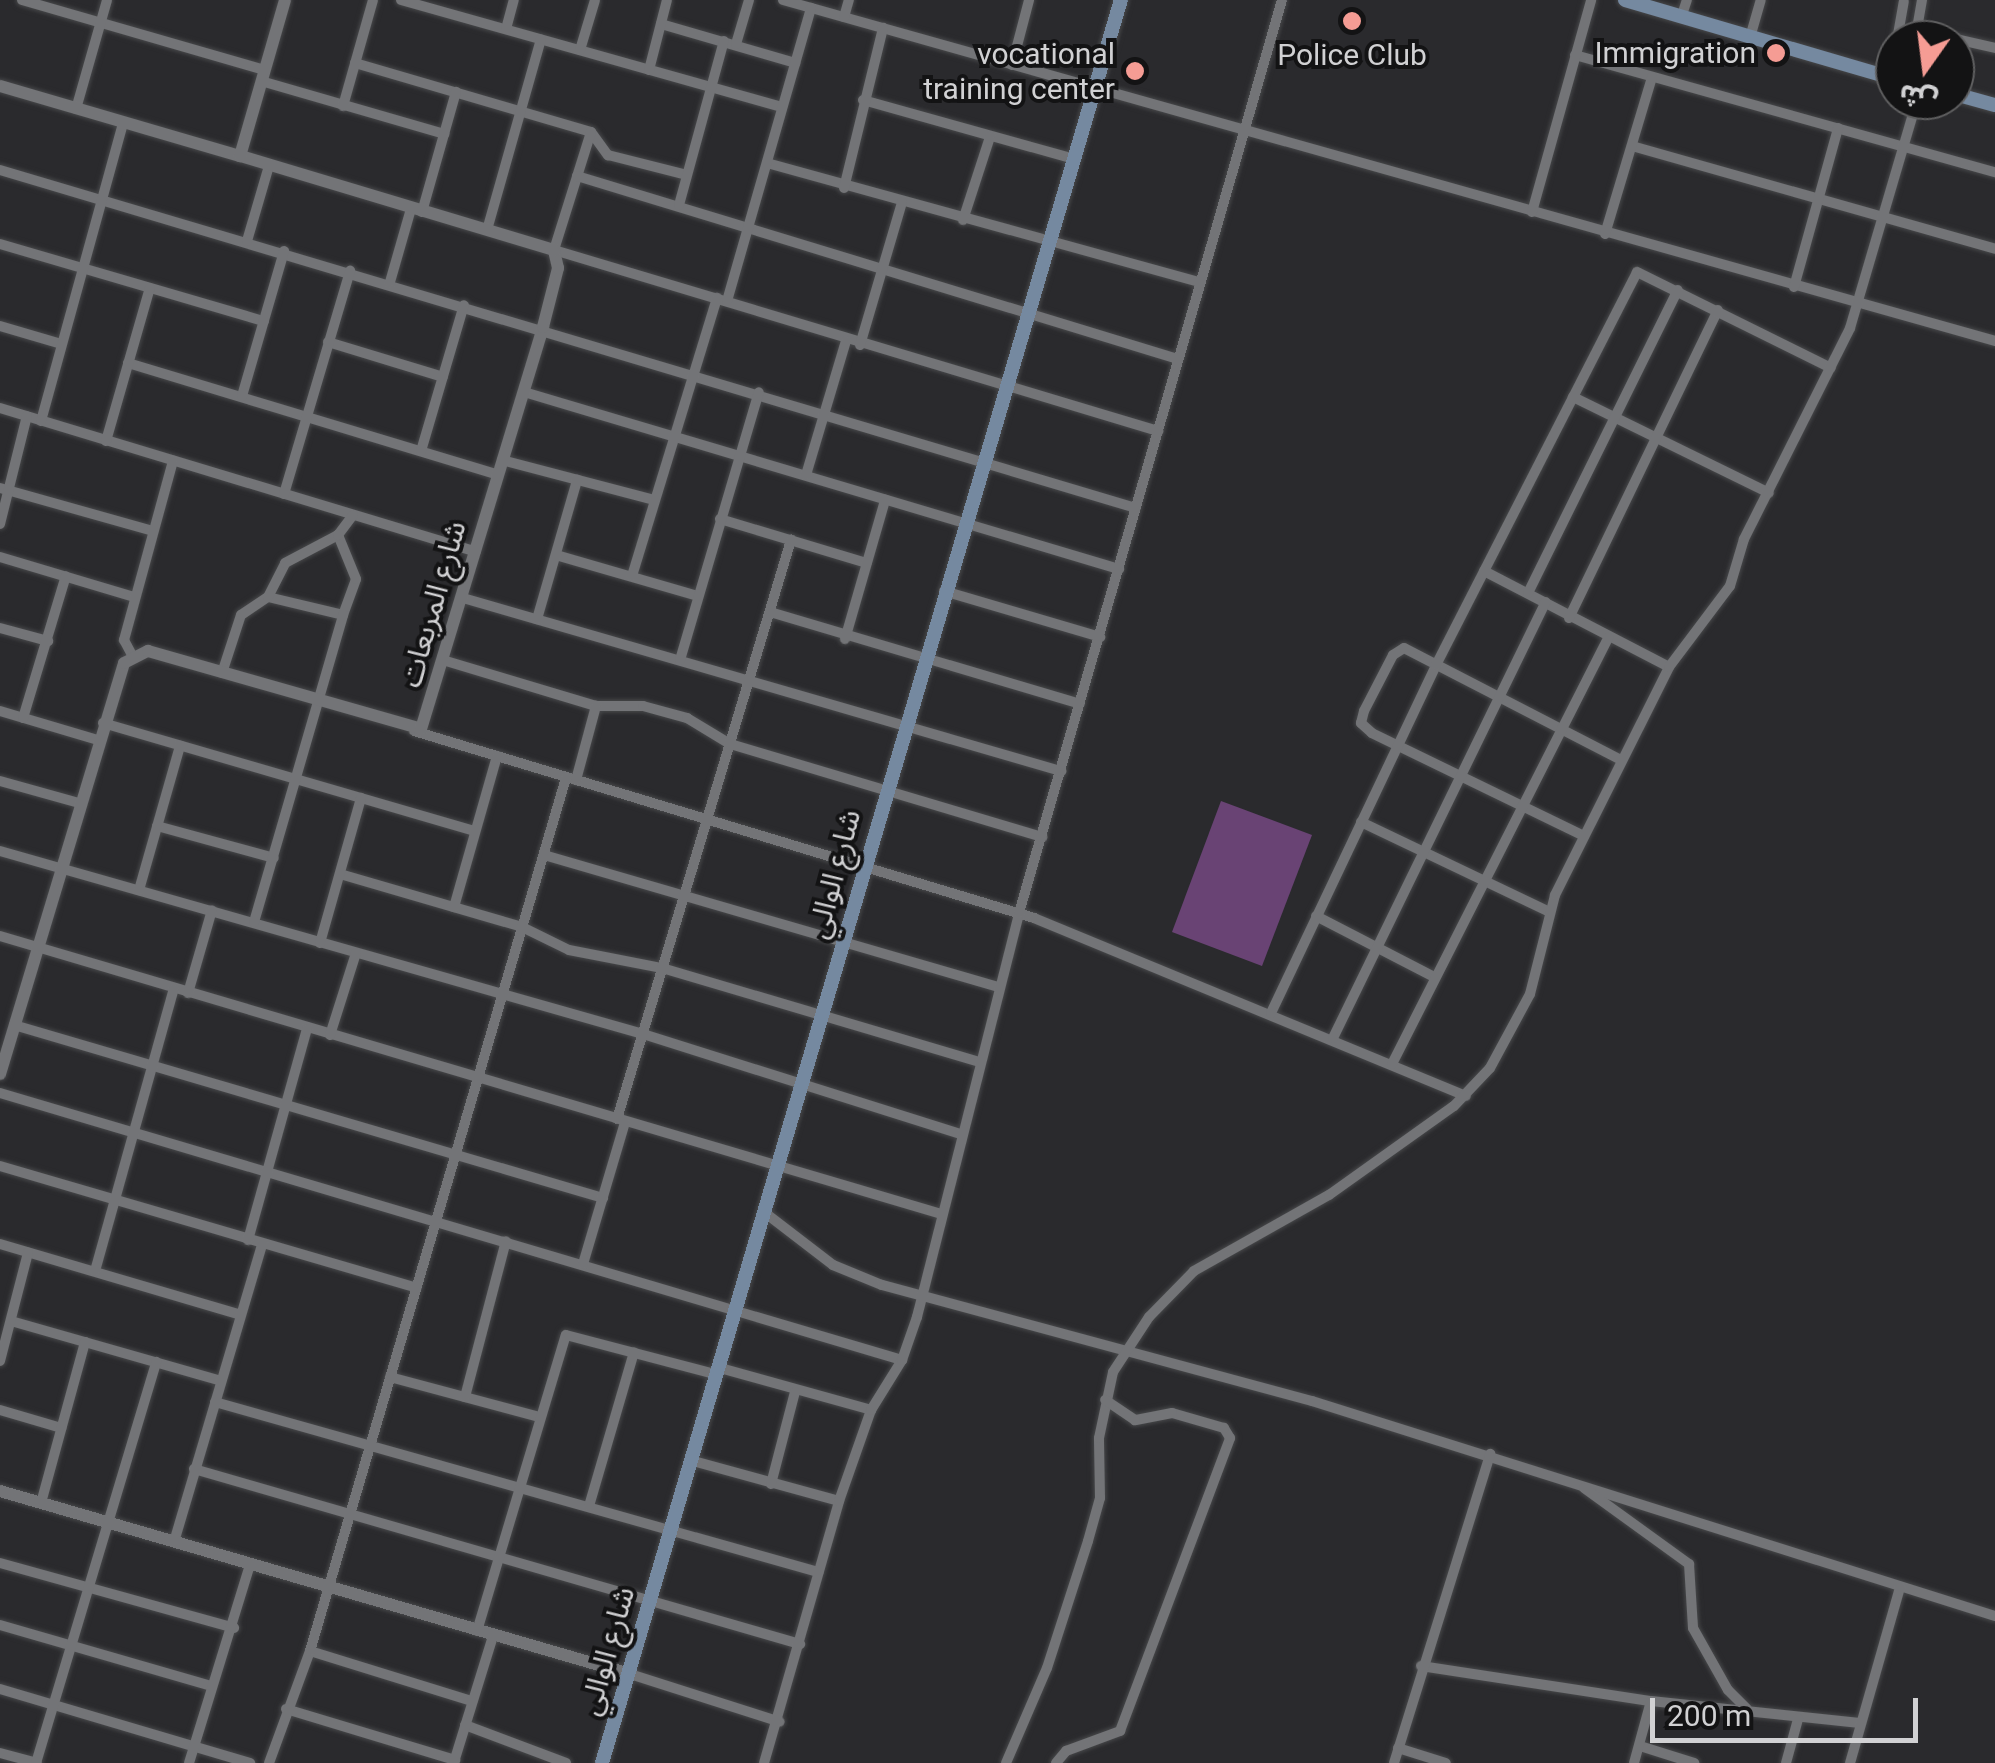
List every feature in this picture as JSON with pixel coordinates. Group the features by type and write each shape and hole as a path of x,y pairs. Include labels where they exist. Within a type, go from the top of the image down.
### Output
{"main road":[{"name":"شارع الوالي","path":"602,1763 824,1015 922,662 1121,0"},
{"path":"1625,0 1684,8 1751,34 1875,72"}],"street":[{"path":"22,0 263,75 343,106 445,134"},
{"path":"76,109 107,0"},
{"path":"240,156 285,0"},
{"path":"343,106 373,0"},
{"path":"400,0 782,107"},
{"path":"506,29 514,0"},
{"path":"580,50 594,0"},
{"path":"649,70 667,0"},
{"path":"736,44 749,0"},
{"path":"782,0 1995,341"},
{"path":"844,17 849,0"},
{"path":"1012,65 1029,0"},
{"path":"764,1763 780,1722 839,1501 871,1410 902,1360 1019,913 1282,0"},
{"path":"1532,212 1591,0"},
{"path":"1751,34 1761,0"},
{"path":"632,576 693,373 749,227 811,8"},
{"path":"661,24 796,64"},
{"path":"844,188 882,28"},
{"path":"486,230 540,39"},
{"path":"680,205 724,41"},
{"path":"1575,55 1995,172"},
{"path":"356,63 591,132 608,155 686,175"},
{"path":"1605,234 1652,77"},
{"path":"0,86 722,300 846,342 1158,431"},
{"path":"390,282 445,134 456,92"},
{"path":"863,100 1074,159"},
{"path":"1006,1763 1047,1668 1092,1527 1105,1400 1129,1348 1149,1317 1206,1262 1329,1195 1466,1096 1490,1068 1530,994 1550,912 1584,836 1669,667 1730,586 1744,538 1860,304 1911,120"},
{"path":"41,420 123,124"},
{"path":"1794,287 1838,128"},
{"path":"554,250 591,132"},
{"path":"963,220 990,137"},
{"path":"1632,146 1995,249"},
{"path":"767,163 844,188 1200,282"},
{"path":"247,240 269,166"},
{"path":"0,170 826,411 1136,508"},
{"path":"577,176 1028,310 1178,359"},
{"path":"860,346 902,202"},
{"path":"0,244 264,321"},
{"name":"شارع المربعات","path":"132,655 148,652 413,731 428,719 543,327 558,268 554,250"},
{"path":"242,396 284,252"},
{"path":"284,494 350,271"},
{"path":"1271,1013 1436,665 1638,272 1830,368"},
{"path":"106,441 150,288"},
{"path":"1528,593 1678,290"},
{"path":"421,451 464,305"},
{"path":"1569,618 1718,310"},
{"path":"0,326 61,344"},
{"path":"328,342 443,377"},
{"path":"806,474 846,342"},
{"path":"128,364 421,451 576,480 654,500"},
{"path":"524,392 1119,568"},
{"path":"680,660 759,392"},
{"path":"1573,397 1769,493"},
{"path":"0,408 476,552"},
{"path":"0,524 4,489 27,416"},
{"path":"0,1074 103,723 132,655 124,640 174,461"},
{"path":"538,619 576,480"},
{"path":"4,489 153,532"},
{"path":"845,639 886,500"},
{"path":"222,673 241,615 268,597 284,562 338,535 353,515"},
{"path":"720,519 867,563"},
{"path":"254,922 356,579 338,535"},
{"path":"583,1264 662,968 792,540"},
{"path":"556,556 698,596"},
{"path":"0,557 134,597"},
{"path":"1484,570 1569,618 1669,667"},
{"path":"23,718 66,576"},
{"path":"943,591 1100,637"},
{"path":"268,597 343,616"},
{"path":"463,598 1061,771"},
{"path":"1333,1038 1546,602"},
{"path":"770,612 815,623 845,639 922,662 1080,704"},
{"path":"0,628 48,641"},
{"path":"1392,1064 1608,638"},
{"path":"1584,836 1365,728 1364,711 1399,648 1621,760"},
{"path":"446,661 596,706 643,706 676,715 730,744 1042,837"},
{"path":"269,1763 310,1651 544,854 596,706"},
{"path":"0,711 98,740"},
{"path":"103,723 474,831"},
{"path":"413,731 1019,913 1333,1038 1466,1096"},
{"path":"139,890 180,746"},
{"path":"454,907 496,756"},
{"path":"0,781 79,803"},
{"path":"320,942 362,798"},
{"path":"1361,822 1550,912"},
{"path":"157,826 274,858"},
{"path":"0,851 254,922 501,998 644,1034 801,1088 960,1134"},
{"path":"544,854 1000,986"},
{"path":"340,874 522,927 569,950 662,968 980,1062"},
{"path":"188,993 212,910"},
{"path":"1316,916 1434,977"},
{"path":"0,936 938,1213"},
{"path":"330,1036 356,954"},
{"path":"96,1272 174,989"},
{"path":"14,1025 603,1198"},
{"path":"248,1240 308,1028"},
{"path":"0,1093 902,1360"},
{"path":"0,1166 416,1288"},
{"path":"764,1212 833,1265 921,1295 1030,1329 1129,1348 1490,1454 1995,1616"},
{"path":"465,1397 506,1241"},
{"path":"0,1244 241,1315"},
{"path":"174,1542 262,1244"},
{"path":"0,1360 28,1252"},
{"path":"10,1321 221,1381"},
{"path":"477,1631 566,1336 871,1410"},
{"path":"41,1503 85,1342"},
{"path":"589,1506 634,1352"},
{"path":"0,1752 36,1763 156,1362"},
{"path":"390,1377 539,1417"},
{"path":"771,1484 794,1392"},
{"path":"1056,1763 1066,1751 1120,1731 1230,1438 1224,1428 1172,1414 1135,1420 1105,1400"},
{"path":"215,1402 818,1572"},
{"path":"0,1410 61,1428"},
{"path":"1394,1763 1490,1454"},
{"path":"693,1461 839,1501"},
{"path":"194,1469 800,1644"},
{"path":"1578,1482 1689,1564 1693,1628 1728,1690 1752,1712"},
{"path":"0,1491 630,1674 780,1722"},
{"path":"0,1563 234,1628"},
{"path":"190,1763 250,1565"},
{"path":"1850,1763 1900,1587"},
{"path":"0,1625 211,1686"},
{"path":"286,1709 454,1761 493,1636"},
{"path":"310,1651 472,1701"},
{"path":"1421,1666 1651,1701 1860,1723"},
{"path":"0,1689 250,1763"},
{"path":"1634,1763 1651,1701"},
{"path":"1786,1763 1798,1719"},
{"path":"465,1725 566,1763"},
{"path":"1640,1746 1694,1763"},
{"path":"1398,1748 1446,1763"}],"shaded area":[{"path":"1221,801 1312,835 1262,966 1172,932"}],"place":[{"name":"Police Club","path":"1352,21"},
{"name":"Immigration","path":"1776,53"},
{"name":"vocational training center","path":"1135,71"}]}
